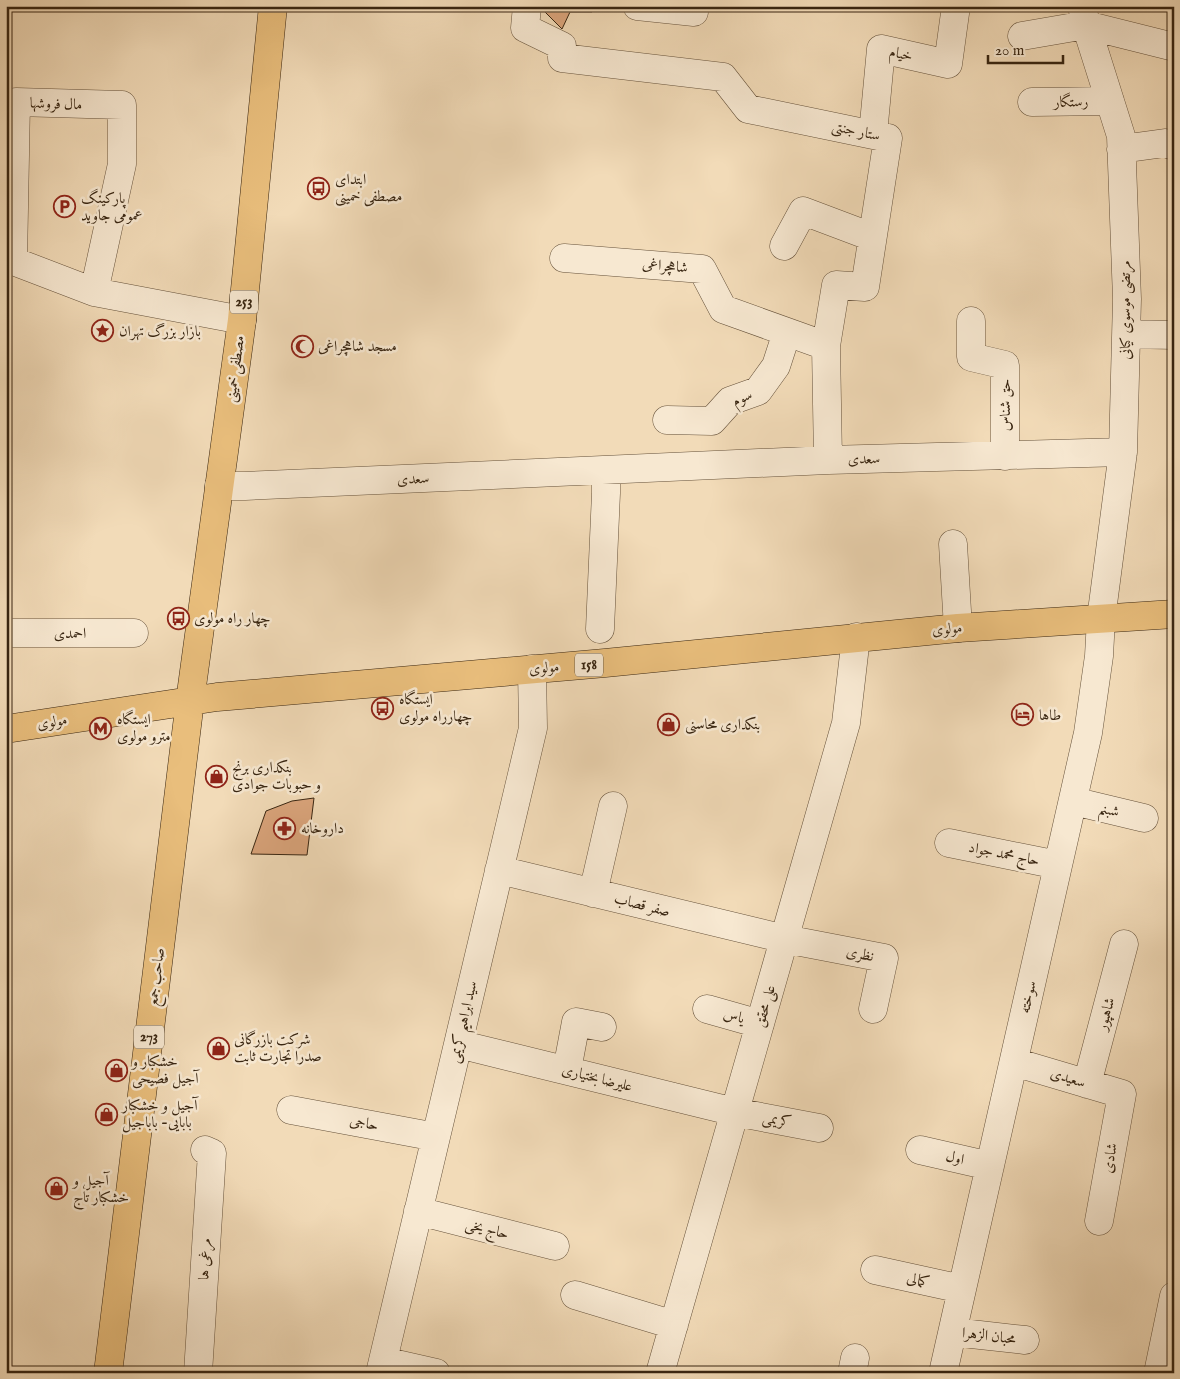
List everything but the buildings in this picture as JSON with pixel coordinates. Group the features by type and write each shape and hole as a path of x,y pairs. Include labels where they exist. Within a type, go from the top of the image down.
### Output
{"main road":[{"name":"مصطفی خمینی","path":"190,701 242,320 273,6"},
{"name":"مولوی","path":"6,729 190,701 319,688 958,628 1174,614"},
{"name":"صاحب جمع","path":"108,1373 190,701"}],"street":[{"name":"ستار جنتی","path":"527,6 525,28 562,46 562,58 723,77 748,109 888,138 865,287 836,285 826,346 828,460"},
{"path":"637,6 694,12"},
{"name":"خیام","path":"873,134 881,49 948,64 956,6"},
{"path":"1022,36 1084,16 1173,43"},
{"name":"مرتضی موسوی کیانی","path":"1084,16 1121,136 1127,334 1123,452 1101,619"},
{"name":"رستگار","path":"1032,102 1110,101"},
{"name":"مال فروشها","path":"94,292 122,164 122,105 16,102 14,261 94,292 242,320"},
{"path":"1121,149 1165,143 1174,146"},
{"path":"784,246 803,211 872,237"},
{"name":"شاهچراغی","path":"564,258 702,269 723,308 826,346"},
{"name":"حق شناس","path":"971,321 971,357 1005,365 1005,456"},
{"name":"سوم","path":"667,420 712,421 730,401 758,391 776,366 787,332"},
{"path":"1127,334 1174,335"},
{"name":"سعدی","path":"219,486 828,460 1123,452"},
{"path":"600,629 606,470"},
{"path":"952,544 958,628"},
{"name":"سوخته","path":"943,1373 1088,733 1099,656 1101,619"},
{"name":"احمدی","path":"6,633 134,633"},
{"name":"علی محقق","path":"660,1373 846,723 856,637"},
{"name":"سید ابراهیم کریمی","path":"382,1367 533,728 532,669"},
{"name":"شبنم","path":"1073,801 1144,818"},
{"path":"593,893 613,806"},
{"name":"حاج محمد جواد","path":"949,843 1058,865"},
{"name":"صفر قصاب","path":"499,870 785,940"},
{"name":"نظری","path":"785,940 884,958 873,1009"},
{"name":"شاهپور","path":"1087,1084 1124,944"},
{"name":"یاس","path":"707,1009 760,1024"},
{"path":"567,1070 576,1022 602,1027"},
{"name":"علیرضا بختیاری","path":"458,1044 735,1112"},
{"name":"سعیدی","path":"1014,1062 1122,1094"},
{"name":"شادی","path":"1099,1221 1122,1094"},
{"name":"حاجی","path":"291,1110 436,1137"},
{"name":"کریمی","path":"735,1112 819,1128"},
{"name":"مرغی ها","path":"198,1373 212,1153 205,1150"},
{"name":"اول","path":"920,1150 990,1166"},
{"name":"حاج یخی","path":"418,1211 555,1246"},
{"name":"کمالی","path":"875,1270 962,1289"},
{"path":"575,1295 674,1325"},
{"path":"1158,1373 1170,1334 1174,1296"},
{"name":"محبان الزهرا","path":"952,1332 1025,1340"},
{"path":"382,1367 436,1373"}],"place":[{"name":"ابتدای مصطفی خمینی","path":"319,188"},
{"name":"پارکینگ عمومی جاوید","path":"65,207"},
{"name":"بازار بزرگ تهران","path":"103,331"},
{"name":"مسجد شاهچراغی","path":"302,346"},
{"name":"چهار راه مولوی","path":"178,618"},
{"name":"ایستگاه چهارراه مولوی","path":"383,708"},
{"name":"طاها","path":"1023,715"},
{"name":"بنکداری محاسنی","path":"669,724"},
{"name":"ایستگاه مترو مولوی","path":"101,728"},
{"name":"بنکداری برنج و حبوبات جوادی","path":"216,776"},
{"name":"داروخانه","path":"285,828"},
{"name":"شرکت بازرگانی صدرا تجارت ثابت","path":"218,1048"},
{"name":"خشکبار و آجیل فصیحی","path":"116,1070"},
{"name":"آجیل و خشکبار بابایی- باباجیل","path":"106,1114"},
{"name":"آجیل و خشکبار تاج","path":"57,1189"}]}
